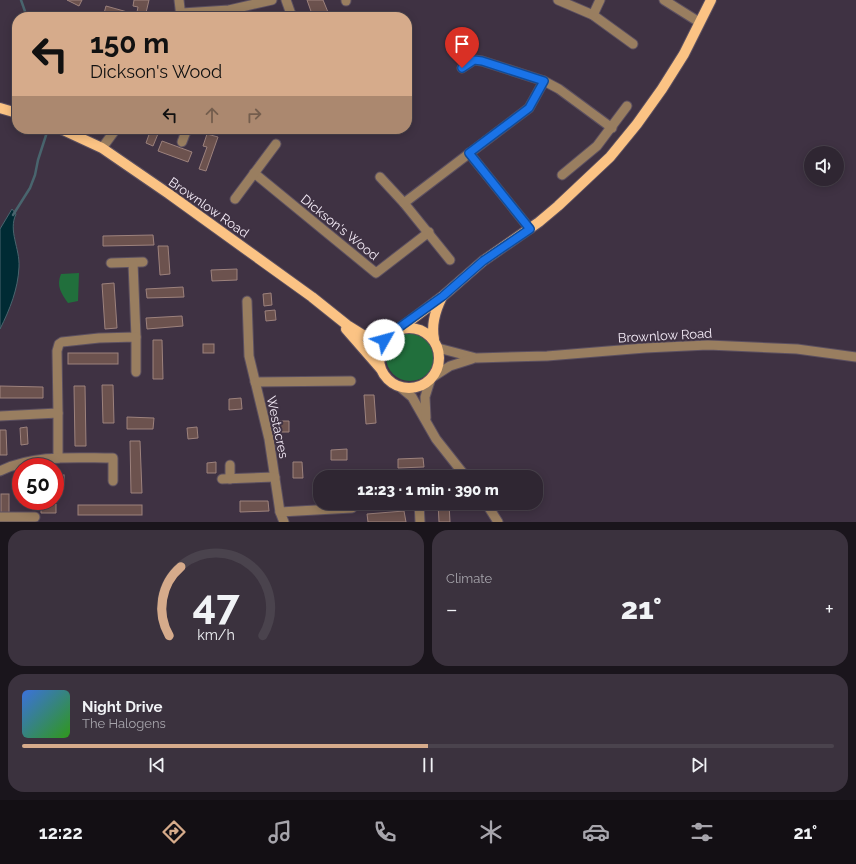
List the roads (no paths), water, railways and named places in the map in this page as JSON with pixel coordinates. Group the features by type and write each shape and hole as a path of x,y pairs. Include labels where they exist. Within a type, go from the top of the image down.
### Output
{"main road":[{"path":"443,296 433,320 432,328 439,363 431,379 416,388 400,387 392,383 380,368 380,349 384,340 390,334 443,296 483,261 530,229 558,206 610,157 637,124 662,89 711,0"},
{"path":"0,108 12,111"},
{"name":"Brownlow Road","path":"71,134 102,148 195,212 363,335 384,340"},
{"name":"Brownlow Road","path":"336,316 380,368"},
{"path":"399,329 408,327 418,328 426,332 436,344"}],"street":[{"path":"179,0 181,12"},
{"path":"210,12 229,10 272,0"},
{"path":"286,0 290,12"},
{"path":"558,0 593,15 633,44"},
{"path":"593,15 600,0"},
{"path":"664,0 699,22"},
{"path":"462,68 474,60 482,61 544,81 559,89 612,128"},
{"path":"404,202 529,108 544,81"},
{"path":"562,174 597,146 628,106"},
{"path":"102,148 112,134"},
{"path":"182,142 185,134"},
{"path":"235,199 276,144"},
{"path":"469,153 530,229"},
{"name":"Dickson's Wood","path":"254,173 376,273 429,232"},
{"path":"380,177 404,202 450,260"},
{"path":"112,263 143,262"},
{"path":"134,263 136,372"},
{"name":"Westacres","path":"247,301 249,356 269,439 280,512 284,522"},
{"path":"58,458 57,351 59,344 68,340 136,337"},
{"name":"Brownlow Road","path":"436,344 476,358"},
{"name":"Brownlow Road","path":"431,379 450,366 476,358 547,356 645,348 708,345 797,349 856,357"},
{"path":"429,427 425,414 425,403 431,379"},
{"name":"Westacres","path":"255,382 351,380"},
{"path":"400,387 412,397 436,439 460,470"},
{"path":"0,416 58,413"},
{"path":"64,458 113,458 113,481"},
{"name":"Westacres","path":"230,465 226,479 275,477"},
{"path":"0,471 12,466"},
{"path":"280,512 316,510"},
{"path":"420,510 420,522"},
{"path":"490,510 498,522"},
{"path":"0,517 35,517"}],"waterway":[{"path":"21,0 25,12"},
{"path":"13,215 30,188 46,134"}]}
